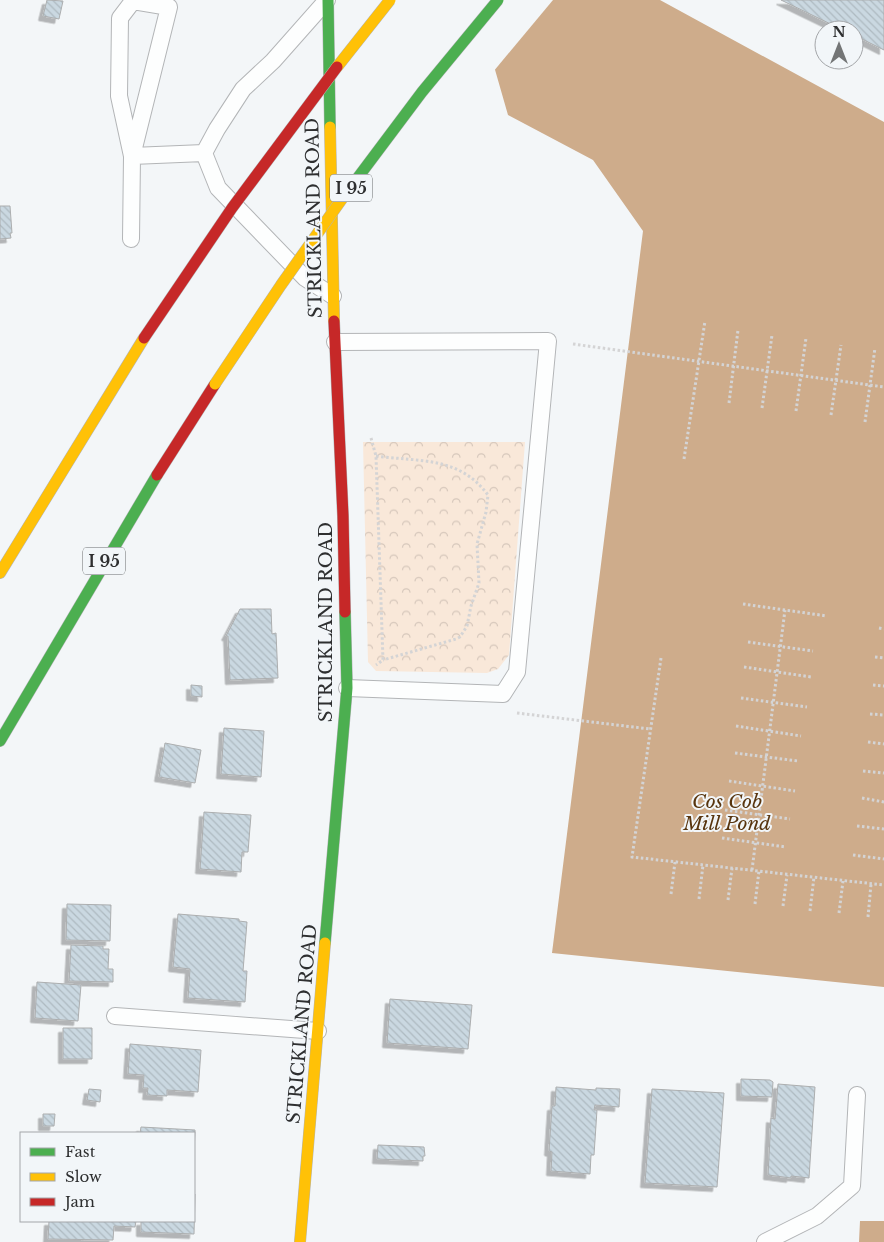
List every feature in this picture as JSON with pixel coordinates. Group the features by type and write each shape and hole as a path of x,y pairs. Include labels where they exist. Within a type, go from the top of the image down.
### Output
{"main road":[{"name":"STRICKLAND ROAD","path":"300,1242 347,688 343,516 333,296 328,0"},
{"path":"0,573 144,338 227,214 283,138 390,0"},
{"name":"I 95","path":"0,741 166,458 290,272 355,182 423,93 498,0"}],"lane":[{"path":"204,153 242,89 273,61 328,0"},
{"path":"130,239 132,156 169,7 133,1 120,18 119,96 132,156"},
{"path":"132,156 204,153"},
{"path":"204,153 218,188 305,278 333,296"},
{"path":"335,342 548,341 518,672 503,694 347,688"},
{"path":"115,1016 318,1031"},
{"path":"766,1242 817,1216 852,1186 857,1095"}],"path":[{"path":"684,459 704,321"},
{"path":"729,403 738,330"},
{"path":"762,408 772,335"},
{"path":"796,411 806,338"},
{"path":"831,415 841,345"},
{"path":"586,346 884,387"},
{"path":"865,422 875,348"},
{"path":"376,456 438,462 462,470 480,484 488,495 486,512 477,544 479,583 466,626 460,637 382,660"},
{"path":"743,604 827,616"},
{"path":"752,870 785,610"},
{"path":"879,628 884,628"},
{"path":"748,642 813,651"},
{"path":"875,657 884,658"},
{"path":"661,658 632,858 871,884 884,885 884,880"},
{"path":"744,667 811,677"},
{"path":"873,685 884,686"},
{"path":"741,698 807,708"},
{"path":"510,712 650,729"},
{"path":"870,714 884,715"},
{"path":"736,726 801,736"},
{"path":"868,742 884,744"},
{"path":"735,753 798,761"},
{"path":"863,771 884,773"},
{"path":"729,781 795,791"},
{"path":"862,798 884,802"},
{"path":"725,810 790,819"},
{"path":"857,826 884,829"},
{"path":"722,838 786,847"},
{"path":"854,855 884,859"},
{"path":"671,894 675,862"},
{"path":"699,898 703,865"},
{"path":"728,900 732,868"},
{"path":"756,904 759,871"},
{"path":"783,906 787,874"},
{"path":"810,911 814,878"},
{"path":"839,913 843,880"},
{"path":"868,917 871,884"}],"green space":[{"path":"363,442 525,442 509,655 498,669 487,673 376,671 368,662"}],"water":[{"name":"Cos Cob Mill Pond","path":"475,0 660,0 884,122 884,987 552,953 643,231 593,160 508,115"},
{"path":"860,1221 884,1221 884,1242 859,1242"}],"pier":[{"path":"473,0 553,0 493,72"}],"building":[{"path":"47,0 63,1 59,19 43,16"},
{"path":"781,0 884,0 884,50 864,40 864,20 822,20"},
{"path":"0,206 10,206 11,238 0,239"},
{"path":"240,609 271,609 272,634 276,633 278,678 230,680 228,636 226,636"},
{"path":"191,685 202,686 202,697 191,696"},
{"path":"224,728 264,731 261,777 221,774"},
{"path":"165,743 201,750 195,783 159,777"},
{"path":"204,812 251,815 248,852 242,852 241,872 200,869"},
{"path":"67,904 111,905 110,941 66,940"},
{"path":"178,914 239,919 239,921 247,922 243,971 247,971 245,1002 188,998 190,969 173,967"},
{"path":"71,945 103,946 103,949 109,949 108,969 113,969 113,982 69,981"},
{"path":"37,982 81,985 78,1021 35,1018"},
{"path":"390,999 472,1005 468,1049 387,1043"},
{"path":"63,1028 92,1028 92,1059 63,1059"},
{"path":"130,1044 201,1050 198,1092 167,1090 167,1096 147,1095 148,1088 143,1088 144,1075 128,1074"},
{"path":"741,1079 770,1080 773,1082 772,1097 741,1096"},
{"path":"778,1084 815,1087 809,1178 768,1175 771,1118 775,1119"},
{"path":"556,1087 596,1090 596,1088 620,1089 619,1107 595,1105 594,1110 597,1110 594,1155 591,1155 590,1174 551,1171 552,1152 549,1151 552,1106 555,1106"},
{"path":"89,1089 101,1090 100,1102 87,1100"},
{"path":"652,1089 724,1093 717,1187 645,1183"},
{"path":"43,1114 55,1114 54,1126 43,1126"},
{"path":"141,1127 195,1130 195,1132 140,1132"},
{"path":"378,1145 424,1147 425,1156 423,1156 423,1161 377,1159"},
{"path":"49,1222 136,1222 135,1227 114,1226 113,1240 48,1239"},
{"path":"141,1222 194,1222 194,1234 141,1232"}],"traffic: fast":[{"path":"328,0 330,127"},
{"path":"344,196 422,92 498,0"},
{"path":"0,741 157,475"},
{"path":"325,943 347,688 345,612"}],"traffic: slow":[{"path":"337,67 390,0"},
{"path":"330,127 334,321"},
{"path":"215,384 281,285 344,196"},
{"path":"0,573 144,338"},
{"path":"300,1242 325,943"}],"traffic: jam":[{"path":"144,338 232,208 337,67"},
{"path":"334,321 343,516 345,612"},
{"path":"157,475 215,384"}]}
